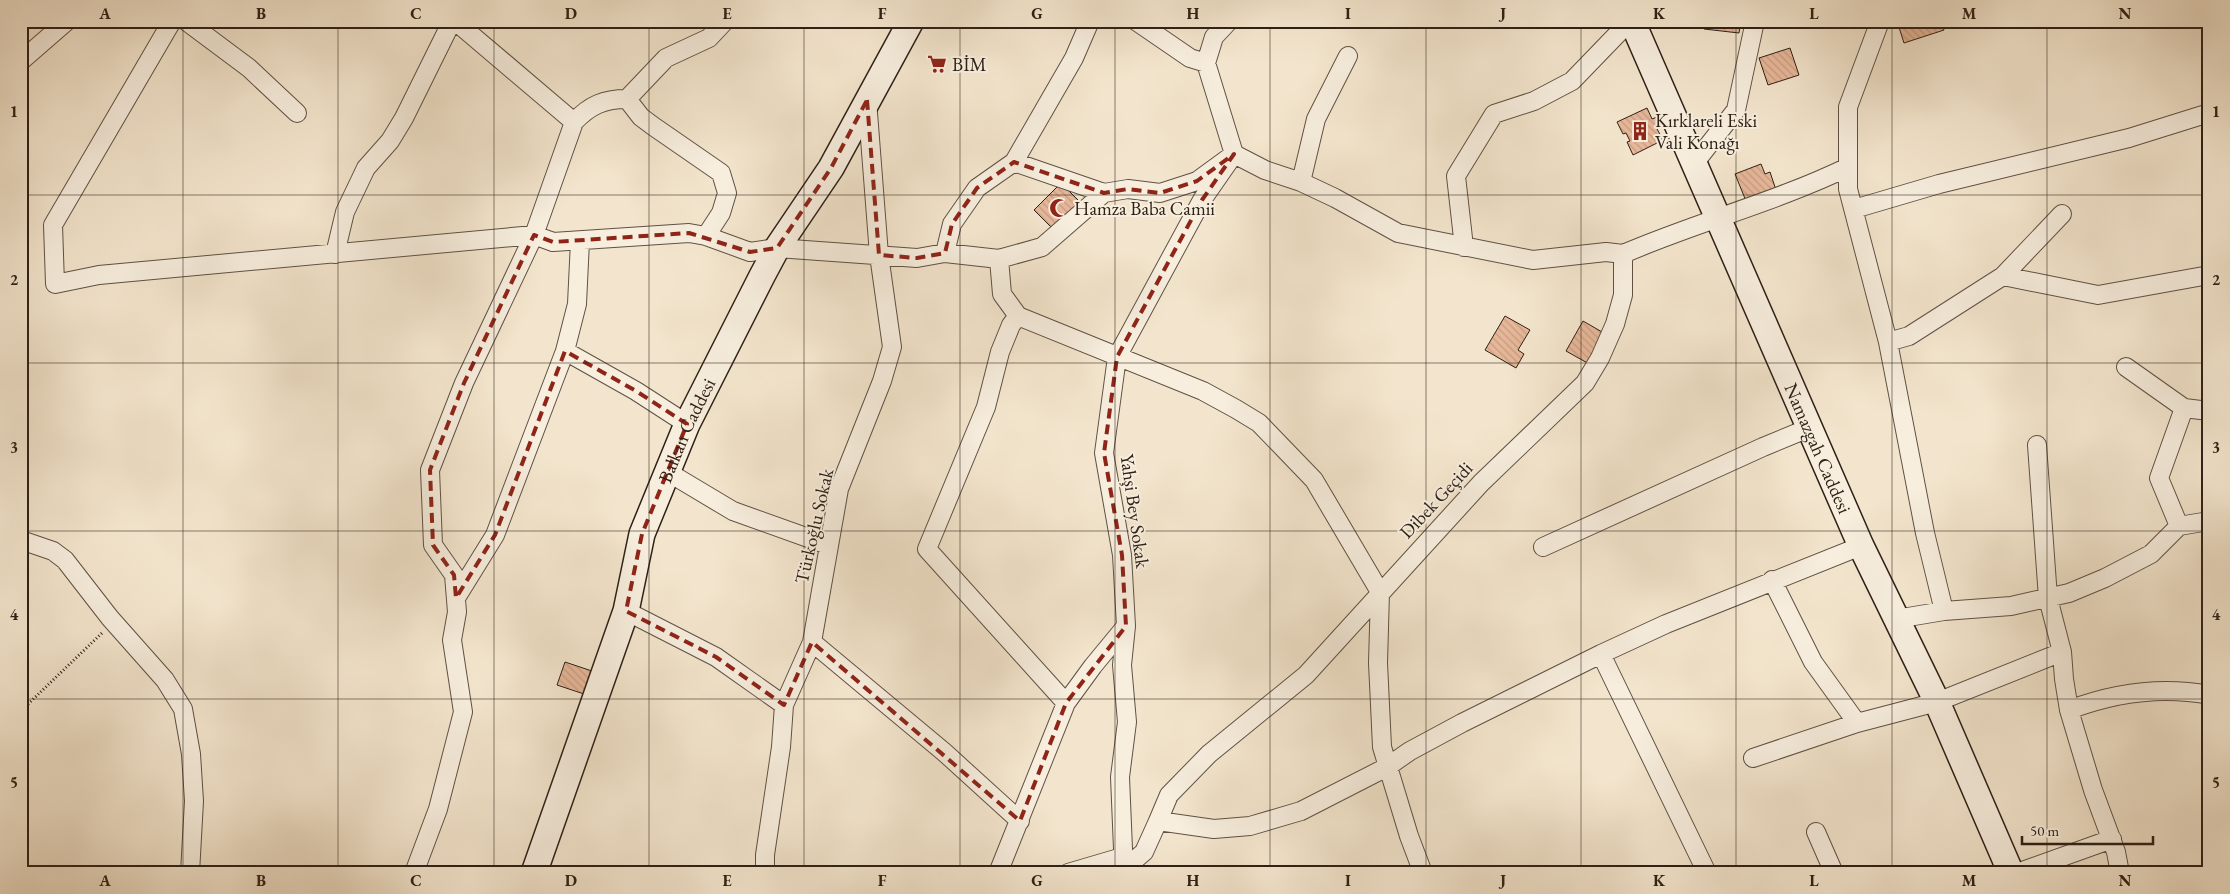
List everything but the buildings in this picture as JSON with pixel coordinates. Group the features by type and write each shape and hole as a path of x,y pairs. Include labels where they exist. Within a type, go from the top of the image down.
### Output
{"main road":[{"name":"Balkan Caddesi","path":"534,873 626,610 642,534 666,471 687,424 777,248 830,168 911,21"},
{"name":"Namazgah Caddesi","path":"1631,21 1693,165 1772,339 1861,546 1937,702 2011,873"}],"street":[{"path":"21,61 67,21"},
{"path":"172,21 53,225 55,284 99,275 534,235 553,242 689,233 706,236 750,252 777,248 917,258 945,253 998,259 1042,247 1104,193"},
{"path":"186,21 249,68 296,113"},
{"path":"335,254 344,212 366,168 390,141 404,118 454,21 574,122"},
{"path":"414,873 438,809 463,712 452,640 457,612 454,575 433,545 430,470 464,383 534,235 574,122 588,108 609,99 628,99 666,58 709,38 725,21"},
{"path":"945,253 952,224 977,188 1014,162 1074,58 1090,21"},
{"path":"1136,21 1190,58 1206,63"},
{"path":"1228,21 1214,37 1206,63 1234,154 1265,170 1302,182 1335,198 1398,234 1533,260 1606,252 1623,254 1671,233 1717,219 1811,185 1848,167"},
{"path":"1464,247 1456,176 1494,114 1534,101 1572,81 1631,21"},
{"path":"1693,165 1736,110 1755,21"},
{"path":"1880,21 1848,107 1848,189 1888,342 1925,533 1944,611"},
{"path":"1302,182 1316,118 1348,56"},
{"path":"628,99 642,117 721,173 727,193 721,213 706,236"},
{"name":"Türkoğlu Sokak","path":"765,873 765,855 781,747 784,705 812,642 828,545 840,489 882,382 892,346 879,255 867,100"},
{"path":"1854,209 1939,184 2129,138 2209,113"},
{"path":"1014,162 1104,193 1128,189 1160,193 1196,181 1234,154"},
{"name":"Yahşi Bey Sokak","path":"1124,871 1120,777 1127,722 1122,665 1126,626 1122,555 1104,453 1117,357 1202,200 1234,154"},
{"path":"1888,342 1909,336 2003,276 2062,214"},
{"path":"456,598 495,535 565,351 577,304 580,241"},
{"name":"Dibek Geçidi","path":"1124,871 1144,852 1169,795 1175,788 1209,754 1306,675 1480,483 1585,383 1600,358 1621,302 1623,295 1623,254"},
{"path":"998,259 1002,294 1018,316 1203,391 1259,423 1314,480 1380,592 1378,663 1382,747 1423,873"},
{"path":"2003,276 2098,295 2209,275"},
{"path":"1018,316 1011,325 1000,352 986,407 927,549 1066,703"},
{"path":"565,351 636,391 687,424"},
{"path":"2126,367 2184,408 2209,411"},
{"path":"2179,526 2159,478 2184,408"},
{"path":"1543,547 1809,428"},
{"path":"2037,445 2048,598 2062,652 2069,710 2092,790 2112,839 2120,873"},
{"path":"666,471 734,511 828,545"},
{"path":"1896,619 1944,611 2011,606 2069,593 2105,578 2151,554 2179,526 2209,521"},
{"path":"21,540 53,551 65,560 114,622 165,680 183,709 191,754 194,801 190,873"},
{"path":"1158,821 1214,828 1250,826 1301,811 1387,767 1410,751 1462,723 1601,654 1666,624 1861,546"},
{"path":"1772,580 1813,662 1857,723"},
{"path":"626,610 716,657 784,705"},
{"path":"998,873 1066,703 1126,626"},
{"path":"812,642 937,746 1020,821"},
{"path":"1753,758 1857,723 1937,702 2062,652"},
{"path":"1601,654 1707,873"},
{"path":"2069,710 2128,693 2183,690 2209,695"},
{"path":"1816,832 1834,873"},
{"path":"2017,873 2112,839"},
{"path":"1068,873 1120,858 1124,871"}],"path":[{"path":"21,712 114,622"}],"highlighted area":[{"path":"867,100 879,255 917,258 945,253 952,224 977,188 1014,162 1104,193 1128,189 1160,193 1197,181 1234,154 1202,200 1117,357 1104,453 1122,555 1126,626 1066,703 1020,821 812,642 784,705 716,657 626,611 642,534 687,424 636,391 565,351 495,535 456,598 454,575 433,545 430,470 464,383 534,235 553,242 689,233 750,252 777,248 831,168"}],"place":[{"name":"BİM","path":"937,64"},
{"name":"Kırklareli Eski Vali Konağı","path":"1640,131"},
{"name":"Hamza Baba Camii","path":"1059,208"}]}
